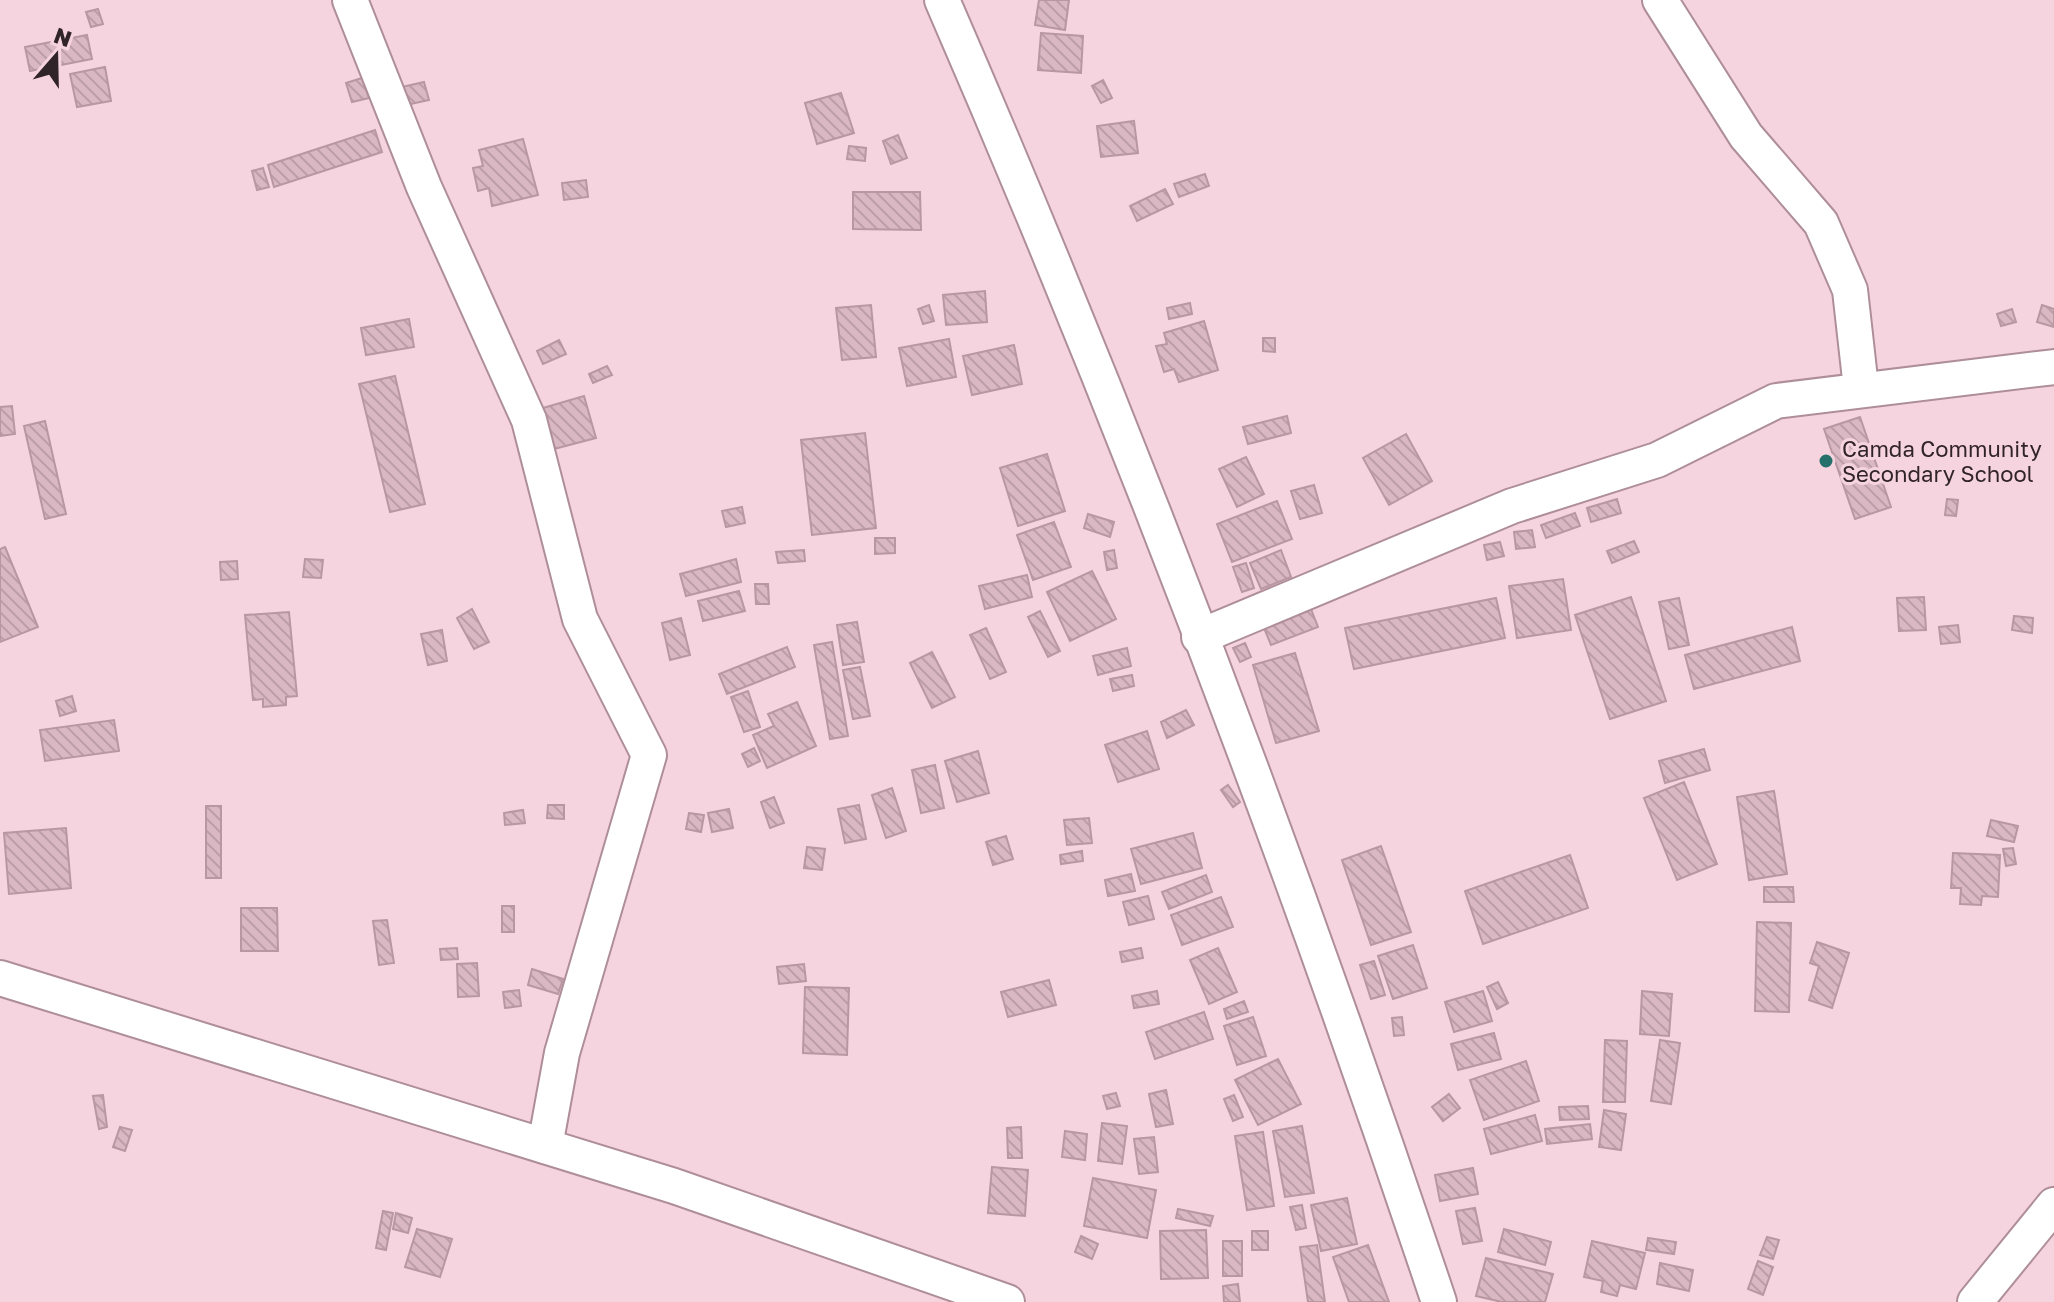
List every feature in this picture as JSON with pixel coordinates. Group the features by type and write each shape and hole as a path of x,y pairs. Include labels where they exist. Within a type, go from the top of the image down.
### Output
{"street":[{"path":"350,0 424,187 529,420 580,619 649,755 562,1053 545,1146"},
{"path":"942,0 1097,367 1353,1044 1439,1302"},
{"path":"1660,0 1746,136 1821,223 1850,290 1861,388"},
{"path":"1199,637 1512,506 1657,460 1776,401 1861,388 2054,367"},
{"path":"0,978 674,1186 1007,1302"},
{"path":"1975,1302 2054,1205"}],"building":[{"path":"1039,0 1069,0 1065,30 1035,25"},
{"path":"98,9 103,24 91,27 86,12"},
{"path":"1041,33 1083,36 1081,73 1038,70"},
{"path":"87,35 92,59 30,71 25,47"},
{"path":"105,67 111,101 77,107 70,74"},
{"path":"362,78 369,98 352,102 346,83"},
{"path":"1103,80 1112,98 1101,103 1092,86"},
{"path":"424,82 429,100 406,105 402,87"},
{"path":"841,93 854,133 817,144 805,103"},
{"path":"1134,121 1138,153 1101,157 1097,126"},
{"path":"375,130 382,152 274,187 268,165"},
{"path":"898,135 907,158 891,164 883,141"},
{"path":"523,139 538,195 492,206 489,188 478,191 473,168 483,166 479,150"},
{"path":"849,146 866,148 865,161 847,159"},
{"path":"263,168 269,187 257,190 252,171"},
{"path":"1205,174 1209,186 1179,197 1174,184"},
{"path":"586,180 588,197 564,200 562,183"},
{"path":"1165,189 1173,204 1137,221 1130,206"},
{"path":"853,192 920,192 921,230 853,229"},
{"path":"985,291 987,322 946,325 943,295"},
{"path":"1190,303 1192,314 1169,319 1167,308"},
{"path":"871,305 876,357 842,360 836,308"},
{"path":"929,305 934,321 923,324 918,309"},
{"path":"2042,305 2054,309 2054,327 2037,322"},
{"path":"2012,309 2016,322 2001,326 1997,314"},
{"path":"409,319 414,347 366,355 361,328"},
{"path":"1204,321 1218,370 1179,382 1174,369 1164,372 1156,346 1167,344 1164,333"},
{"path":"1263,338 1275,338 1275,352 1263,351"},
{"path":"949,339 956,377 907,386 899,348"},
{"path":"559,340 566,354 543,364 537,351"},
{"path":"1014,345 1022,384 972,395 963,356"},
{"path":"607,366 612,375 593,383 589,374"},
{"path":"395,376 425,504 390,512 359,384"},
{"path":"584,396 596,438 554,449 543,408"},
{"path":"12,406 15,434 0,436 0,407"},
{"path":"1287,416 1291,433 1248,444 1243,427"},
{"path":"1860,417 1891,507 1855,519 1824,429"},
{"path":"45,421 66,514 45,519 24,426"},
{"path":"865,433 876,528 812,535 801,440"},
{"path":"1406,434 1432,481 1389,505 1363,458"},
{"path":"1047,454 1065,511 1018,526 1000,468"},
{"path":"1246,457 1264,494 1237,507 1219,469"},
{"path":"1314,485 1322,513 1300,519 1291,491"},
{"path":"1617,499 1621,513 1591,522 1587,508"},
{"path":"1947,499 1958,500 1956,516 1945,515"},
{"path":"1277,501 1292,539 1232,562 1217,524"},
{"path":"742,507 745,523 726,527 722,511"},
{"path":"1575,513 1580,526 1546,538 1541,525"},
{"path":"1088,514 1114,522 1110,537 1084,528"},
{"path":"1054,522 1071,567 1033,580 1017,535"},
{"path":"1532,530 1535,547 1516,549 1514,532"},
{"path":"875,538 895,538 895,553 875,554"},
{"path":"1634,541 1639,552 1612,563 1607,551"},
{"path":"1500,542 1504,556 1487,560 1484,545"},
{"path":"5,547 38,627 0,642 0,549"},
{"path":"804,550 805,561 778,563 776,552"},
{"path":"1114,550 1117,568 1107,570 1104,552"},
{"path":"1281,550 1291,577 1261,589 1250,563"},
{"path":"305,559 323,560 321,578 303,577"},
{"path":"736,559 741,582 686,596 680,574"},
{"path":"237,561 238,579 221,580 220,562"},
{"path":"1246,563 1254,588 1242,592 1233,567"},
{"path":"1092,571 1116,619 1070,641 1047,592"},
{"path":"1027,575 1032,597 985,609 979,586"},
{"path":"1563,579 1571,630 1517,638 1509,586"},
{"path":"755,584 768,584 769,604 756,604"},
{"path":"739,591 745,611 703,621 698,601"},
{"path":"1631,597 1666,701 1610,719 1575,615"},
{"path":"1924,597 1926,630 1899,631 1897,598"},
{"path":"1496,598 1505,638 1354,669 1345,628"},
{"path":"1679,598 1689,645 1669,649 1659,602"},
{"path":"1309,604 1318,627 1271,645 1262,623"},
{"path":"472,609 489,642 474,649 457,618"},
{"path":"1040,611 1060,651 1048,657 1028,617"},
{"path":"289,612 297,696 286,697 286,705 263,707 263,699 253,700 245,615"},
{"path":"2014,616 2033,618 2032,633 2012,630"},
{"path":"681,618 690,655 670,660 662,623"},
{"path":"857,622 864,662 843,665 837,625"},
{"path":"1958,625 1960,642 1941,644 1939,627"},
{"path":"1792,627 1800,661 1694,689 1685,655"},
{"path":"986,628 1006,672 990,679 970,635"},
{"path":"442,630 447,661 428,665 421,634"},
{"path":"832,642 848,736 830,739 814,645"},
{"path":"1245,643 1251,657 1240,662 1233,648"},
{"path":"787,647 795,667 727,694 719,674"},
{"path":"1127,648 1131,666 1098,675 1093,656"},
{"path":"932,652 955,697 932,708 910,663"},
{"path":"1295,653 1319,731 1276,743 1253,665"},
{"path":"860,667 870,716 853,719 843,670"},
{"path":"1132,675 1134,686 1113,691 1110,679"},
{"path":"748,691 760,727 744,732 731,697"},
{"path":"72,696 76,711 60,716 56,701"},
{"path":"797,702 816,746 767,768 753,735 774,726 768,714"},
{"path":"1186,710 1194,725 1167,738 1161,722"},
{"path":"114,720 119,751 45,761 40,730"},
{"path":"1147,731 1159,769 1118,782 1105,745"},
{"path":"754,748 760,761 748,767 742,754"},
{"path":"1704,749 1710,770 1665,783 1659,761"},
{"path":"978,751 989,793 957,802 945,761"},
{"path":"935,765 944,808 921,813 912,770"},
{"path":"1684,782 1717,864 1677,880 1644,798"},
{"path":"1228,785 1240,802 1233,807 1221,790"},
{"path":"892,788 906,831 886,838 872,795"},
{"path":"1774,791 1787,874 1749,880 1737,797"},
{"path":"774,797 784,823 770,828 761,802"},
{"path":"548,805 564,805 564,819 547,818"},
{"path":"859,805 866,839 845,843 838,809"},
{"path":"206,806 221,806 221,878 206,878"},
{"path":"729,809 733,828 712,832 708,813"},
{"path":"523,810 525,823 505,825 504,813"},
{"path":"689,813 704,815 701,832 686,829"},
{"path":"1089,818 1092,843 1067,845 1064,820"},
{"path":"1991,820 2018,826 2014,842 1987,836"},
{"path":"66,828 71,888 9,894 4,833"},
{"path":"1193,833 1202,868 1141,884 1131,849"},
{"path":"1006,836 1013,859 993,865 986,842"},
{"path":"1381,846 1411,932 1371,945 1342,860"},
{"path":"807,847 825,849 822,870 804,868"},
{"path":"2013,848 2016,864 2006,866 2003,849"},
{"path":"1082,851 1083,861 1061,864 1060,855"},
{"path":"1953,853 2000,855 1998,897 1982,896 1981,905 1960,904 1961,888 1951,888"},
{"path":"1570,855 1588,908 1483,944 1465,891"},
{"path":"1131,874 1135,891 1108,896 1105,880"},
{"path":"1206,875 1212,892 1169,909 1162,892"},
{"path":"1764,887 1793,887 1794,902 1764,902"},
{"path":"1148,896 1154,919 1129,925 1123,902"},
{"path":"1221,897 1233,927 1182,945 1171,915"},
{"path":"502,906 514,906 514,932 502,932"},
{"path":"241,908 277,908 278,951 241,951"},
{"path":"387,920 394,963 379,965 373,921"},
{"path":"1757,922 1791,923 1789,1012 1755,1011"},
{"path":"1817,942 1849,953 1832,1008 1809,1000 1819,966 1810,963"},
{"path":"1413,945 1427,988 1393,999 1378,956"},
{"path":"457,948 458,959 441,960 440,949"},
{"path":"1141,948 1143,958 1122,962 1120,952"},
{"path":"1218,948 1237,992 1209,1004 1190,960"},
{"path":"1374,961 1385,995 1371,999 1360,965"},
{"path":"477,963 479,996 458,997 457,964"},
{"path":"804,964 806,981 779,984 777,967"},
{"path":"532,969 563,979 558,994 528,985"},
{"path":"1049,980 1056,1005 1008,1017 1001,992"},
{"path":"1498,982 1508,1003 1497,1009 1487,987"},
{"path":"805,987 849,988 847,1055 803,1053"},
{"path":"519,990 521,1006 505,1008 503,992"},
{"path":"1157,991 1159,1004 1134,1008 1132,996"},
{"path":"1483,991 1492,1021 1454,1032 1445,1002"},
{"path":"1642,991 1672,994 1669,1036 1640,1034"},
{"path":"1244,1001 1248,1012 1227,1019 1224,1009"},
{"path":"1204,1012 1213,1039 1155,1059 1146,1032"},
{"path":"1253,1017 1266,1056 1237,1065 1224,1026"},
{"path":"1402,1017 1404,1035 1394,1036 1392,1018"},
{"path":"1494,1033 1501,1059 1458,1070 1451,1044"},
{"path":"1605,1040 1627,1041 1625,1102 1603,1102"},
{"path":"1660,1040 1680,1043 1671,1104 1651,1101"},
{"path":"1278,1059 1301,1104 1258,1125 1235,1080"},
{"path":"1526,1061 1539,1101 1484,1120 1470,1080"},
{"path":"1166,1090 1173,1124 1156,1127 1149,1094"},
{"path":"1116,1093 1120,1106 1107,1109 1103,1096"},
{"path":"1449,1094 1460,1108 1443,1121 1432,1107"},
{"path":"103,1095 107,1127 99,1129 93,1096"},
{"path":"1234,1095 1243,1117 1233,1121 1224,1099"},
{"path":"1588,1106 1589,1119 1560,1120 1559,1107"},
{"path":"1604,1110 1626,1114 1621,1150 1599,1147"},
{"path":"1535,1115 1542,1141 1491,1154 1484,1129"},
{"path":"1102,1123 1127,1126 1122,1164 1098,1161"},
{"path":"1590,1124 1592,1139 1547,1144 1545,1129"},
{"path":"1302,1126 1314,1193 1285,1197 1273,1131"},
{"path":"120,1127 132,1130 125,1151 113,1147"},
{"path":"1021,1127 1022,1158 1008,1158 1007,1128"},
{"path":"1065,1131 1087,1134 1085,1160 1062,1157"},
{"path":"1263,1132 1274,1206 1247,1210 1235,1136"},
{"path":"1154,1137 1158,1172 1139,1174 1134,1139"},
{"path":"992,1167 1028,1170 1025,1216 988,1213"},
{"path":"1473,1168 1478,1194 1440,1201 1435,1175"},
{"path":"1093,1178 1156,1190 1147,1238 1084,1226"},
{"path":"1347,1198 1357,1244 1321,1251 1311,1205"},
{"path":"1302,1205 1306,1228 1296,1230 1290,1207"},
{"path":"1475,1208 1482,1241 1463,1244 1456,1211"},
{"path":"1178,1209 1213,1216 1210,1226 1176,1218"},
{"path":"383,1211 393,1213 386,1250 376,1248"},
{"path":"396,1213 412,1218 408,1233 393,1229"},
{"path":"417,1229 452,1239 440,1277 405,1267"},
{"path":"1504,1229 1551,1242 1545,1265 1498,1252"},
{"path":"1206,1230 1208,1278 1161,1279 1160,1231"},
{"path":"1252,1231 1268,1231 1268,1250 1252,1250"},
{"path":"1081,1236 1098,1244 1092,1259 1075,1252"},
{"path":"1767,1237 1779,1240 1773,1259 1760,1255"},
{"path":"1648,1238 1676,1242 1674,1254 1646,1250"},
{"path":"1223,1241 1242,1241 1242,1276 1223,1276"},
{"path":"1592,1241 1645,1253 1636,1289 1620,1285 1617,1296 1601,1292 1603,1281 1584,1277"},
{"path":"1317,1245 1325,1302 1308,1302 1300,1247"},
{"path":"1368,1245 1389,1302 1349,1302 1333,1257"},
{"path":"1486,1258 1553,1274 1545,1302 1502,1302 1476,1296"},
{"path":"1758,1261 1773,1267 1763,1295 1748,1289"},
{"path":"1660,1263 1693,1270 1689,1291 1657,1284"},
{"path":"1238,1284 1240,1302 1224,1302 1223,1286"}],"place":[{"name":"Camda Community Secondary School","path":"1826,461"}]}
